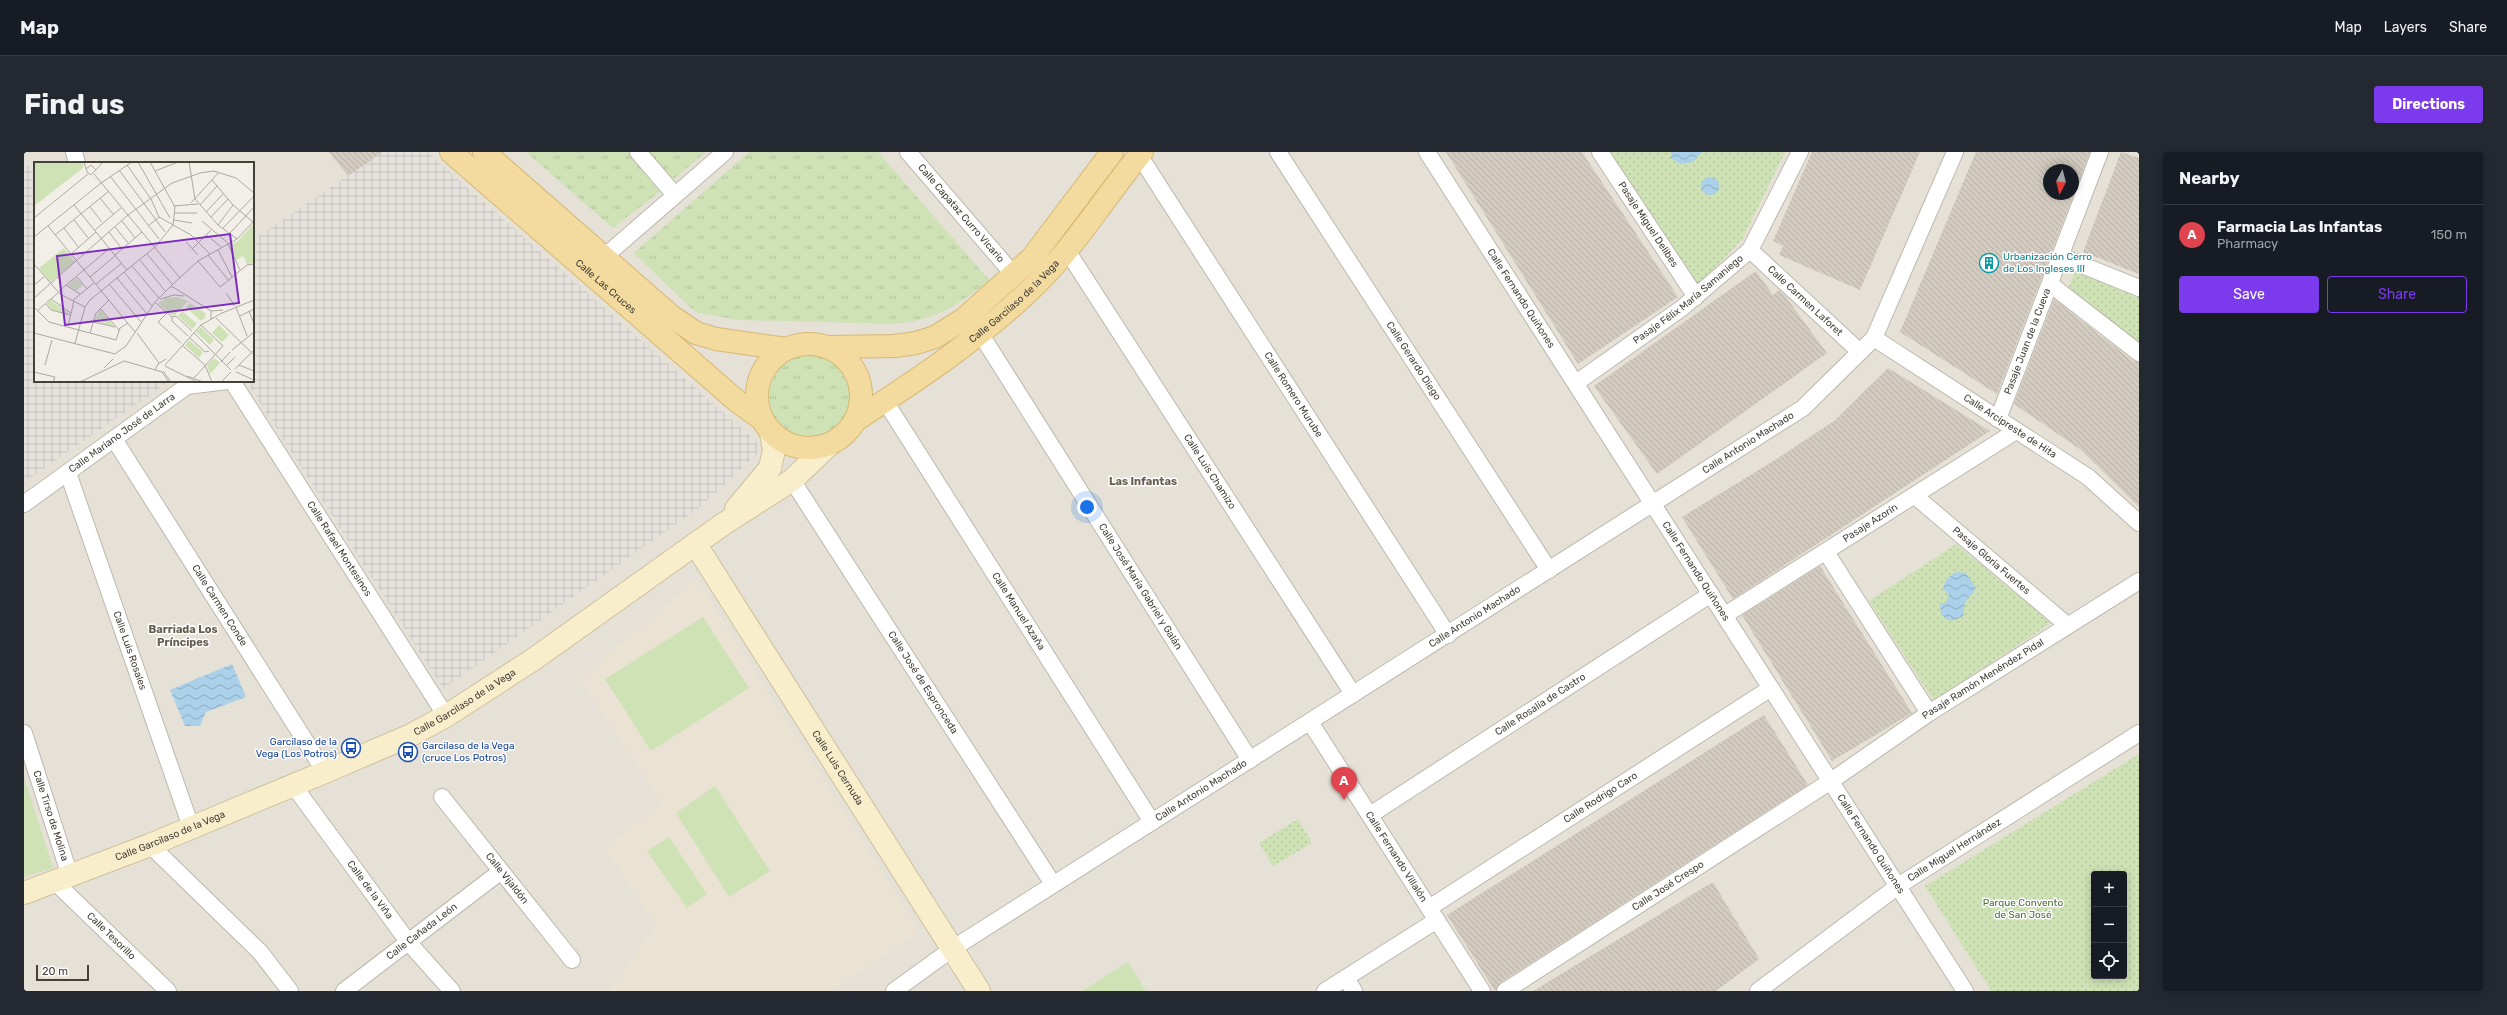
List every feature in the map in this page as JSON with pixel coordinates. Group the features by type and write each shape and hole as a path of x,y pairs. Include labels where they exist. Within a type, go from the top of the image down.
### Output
{"main road":[{"name":"Calle Las Cruces","path":"451,152 766,426"},
{"name":"Calle Las Cruces","path":"484,152 671,316 696,332 728,341 786,349"},
{"name":"Calle Garcilaso de la Vega","path":"827,347 896,346 935,337 964,318 1032,258 1112,152"},
{"name":"Calle Garcilaso de la Vega","path":"856,420 951,356 1028,293 1086,227 1141,154"},
{"path":"800,344 814,344 827,347 843,356 856,374 861,385 861,403 856,420 849,430 830,444 814,448 799,448 784,442 766,426 757,404 757,387 762,371 772,358 786,349 800,344"}],"street":[{"path":"74,152 77,162"},
{"path":"638,152 675,195"},
{"name":"Calle Capataz Curro Vicario","path":"908,152 1014,275"},
{"name":"Calle Gerardo Diego","path":"1278,152 1549,570"},
{"name":"Calle Fernando Quiñones","path":"1427,152 1898,886 1960,989"},
{"name":"Pasaje Miguel Delibes","path":"1600,152 1696,297"},
{"name":"Pasaje Félix María Samaniego","path":"1576,383 1696,297 1750,250 1800,152"},
{"name":"Calle Antonio Machado","path":"894,991 952,948 1448,635 1803,408 1874,338 1955,152"},
{"name":"Pasaje Juan de la Cueva","path":"1998,419 2100,152"},
{"path":"604,257 675,195 718,154"},
{"name":"Calle Romero Murube","path":"1141,154 1448,635"},
{"name":"Calle Luis Chamizo","path":"1066,249 1353,694"},
{"name":"Calle Carmen Laforet","path":"1750,250 1860,352"},
{"path":"2060,256 2139,288"},
{"path":"2050,284 2139,353"},
{"name":"Calle José María Gabriel y Galán","path":"980,333 1250,760"},
{"name":"Calle Arcipreste de Hita","path":"1874,338 2088,477 2139,523"},
{"name":"Calle Mariano José de Larra","path":"24,504 187,386 219,382"},
{"name":"Calle Rafael Montesinos","path":"233,382 446,716"},
{"name":"Calle Manuel Azaña","path":"885,401 1152,822"},
{"name":"Calle Garcilaso de la Vega","path":"722,525 770,468 774,450 766,426"},
{"name":"Pasaje Azorín","path":"1725,615 2016,431"},
{"name":"Calle Carmen Conde","path":"114,439 325,772"},
{"name":"Calle Garcilaso de la Vega","path":"24,893 150,845 325,772 411,735 446,716 534,659 722,525 792,480 830,444"},
{"name":"Calle Luis Rosales","path":"68,473 191,827"},
{"name":"Calle José de Espronceda","path":"792,480 1053,884"},
{"name":"Pasaje Gloria Fuertes","path":"1914,496 2067,625"},
{"name":"Calle Luis Cernuda","path":"696,545 979,991"},
{"path":"1826,552 1929,713"},
{"name":"Pasaje Ramón Menéndez Pidal","path":"1831,781 1929,713 2139,581"},
{"name":"Calle Rosalía de Castro","path":"1370,815 1711,594"},
{"name":"Calle Rodrigo Caro","path":"1325,991 1350,984 1433,914 1771,688"},
{"name":"Calle Fernando Villalón","path":"1310,722 1482,991"},
{"name":"Calle Tirso de Molina","path":"24,733 62,879"},
{"name":"Calle Miguel Hernández","path":"1758,991 1898,886 2139,733"},
{"name":"Calle José Crespo","path":"1505,991 1831,781"},
{"name":"Calle de la Viña","path":"293,785 409,943 452,991"},
{"name":"Calle Vijaldón","path":"442,797 500,872 572,960"},
{"path":"150,845 260,952 290,991"},
{"name":"Calle Cañada León","path":"344,991 409,943 500,872"},
{"name":"Calle Tesorillo","path":"62,879 168,991"}],"shaded area":[{"path":"24,152 2139,152 2139,991 24,991"},
{"path":"383,152 427,152 757,442 757,454 700,507 443,689 247,382 254,382 254,239"},
{"path":"34,166 34,382 169,382 24,482 24,167"},
{"path":"696,579 920,932 830,991 609,991 656,925 605,847 662,803 580,679"}],"green space":[{"path":"526,152 630,152 662,190 613,228"},
{"path":"644,152 703,152 705,153 670,182"},
{"path":"749,152 878,152 990,281 955,305 934,315 909,322 894,324 738,320 695,312 634,253"},
{"path":"1607,152 1785,152 1742,240 1698,285"},
{"path":"2076,269 2139,296 2139,346 2069,287"},
{"path":"810,355 826,358 839,367 848,380 851,396 848,412 839,425 826,434 810,437 794,434 781,425 772,412 769,396 772,380 781,367 794,358"},
{"path":"1956,544 2051,623 1934,701 1869,601"},
{"path":"703,617 749,688 651,751 605,679"},
{"name":"Parque Convento de San José","path":"2139,754 2139,991 1991,991 1925,886"},
{"path":"24,777 53,868 24,877"},
{"path":"715,786 770,871 729,897 676,813"},
{"path":"1298,819 1312,843 1273,866 1259,843"},
{"path":"669,837 707,894 687,908 647,851"},
{"path":"1128,962 1146,991 1082,991"}],"water":[{"path":"1671,152 1702,152 1693,162 1680,164 1671,158"},
{"path":"1706,177 1714,177 1719,182 1717,193 1714,195 1706,195 1701,190 1701,182"},
{"path":"1956,572 1966,573 1976,588 1967,599 1964,615 1957,619 1950,620 1941,615 1940,603 1946,603 1949,595 1943,589 1947,579"},
{"path":"232,664 246,697 206,712 200,726 185,726 170,690"}],"building":[{"path":"329,152 383,152 348,176"},
{"path":"1446,152 1582,152 1678,297 1578,364"},
{"path":"1812,152 1920,152 1860,290 1779,255 1783,246 1773,241"},
{"name":"Urbanización Cerro de Los Ingleses III","path":"1976,152 2090,152 2079,181 2079,164 2043,164 2043,200 2072,200 1997,394 1900,332"},
{"path":"2121,152 2139,158 2139,274 2083,252"},
{"path":"1756,271 1773,295 1779,290 1785,296 1827,353 1657,474 1594,386"},
{"name":"Urbanización Cerro de Los Ingleses III","path":"2054,299 2133,361 2139,362 2139,507 2081,450 2014,404"},
{"path":"1888,368 1990,431 1733,599 1682,517 1775,460 1834,421"},
{"path":"1820,566 1912,713 1832,761 1742,615"},
{"path":"1764,715 1808,785 1500,983 1495,991 1447,915"},
{"path":"1713,882 1759,959 1716,991 1533,991"}],"place":[{"name":"Urbanización Cerro de Los Ingleses III","path":"1989,263"},
{"name":"Garcilaso de la Vega (Los Potros)","path":"351,748"},
{"name":"Garcilaso de la Vega (cruce Los Potros)","path":"408,752"},
{"name":"Farmacia Las Infantas","path":"1344,800"}],"district":[{"name":"Las Infantas","path":"1143,481"},
{"name":"Barriada Los Príncipes","path":"183,635"}]}
